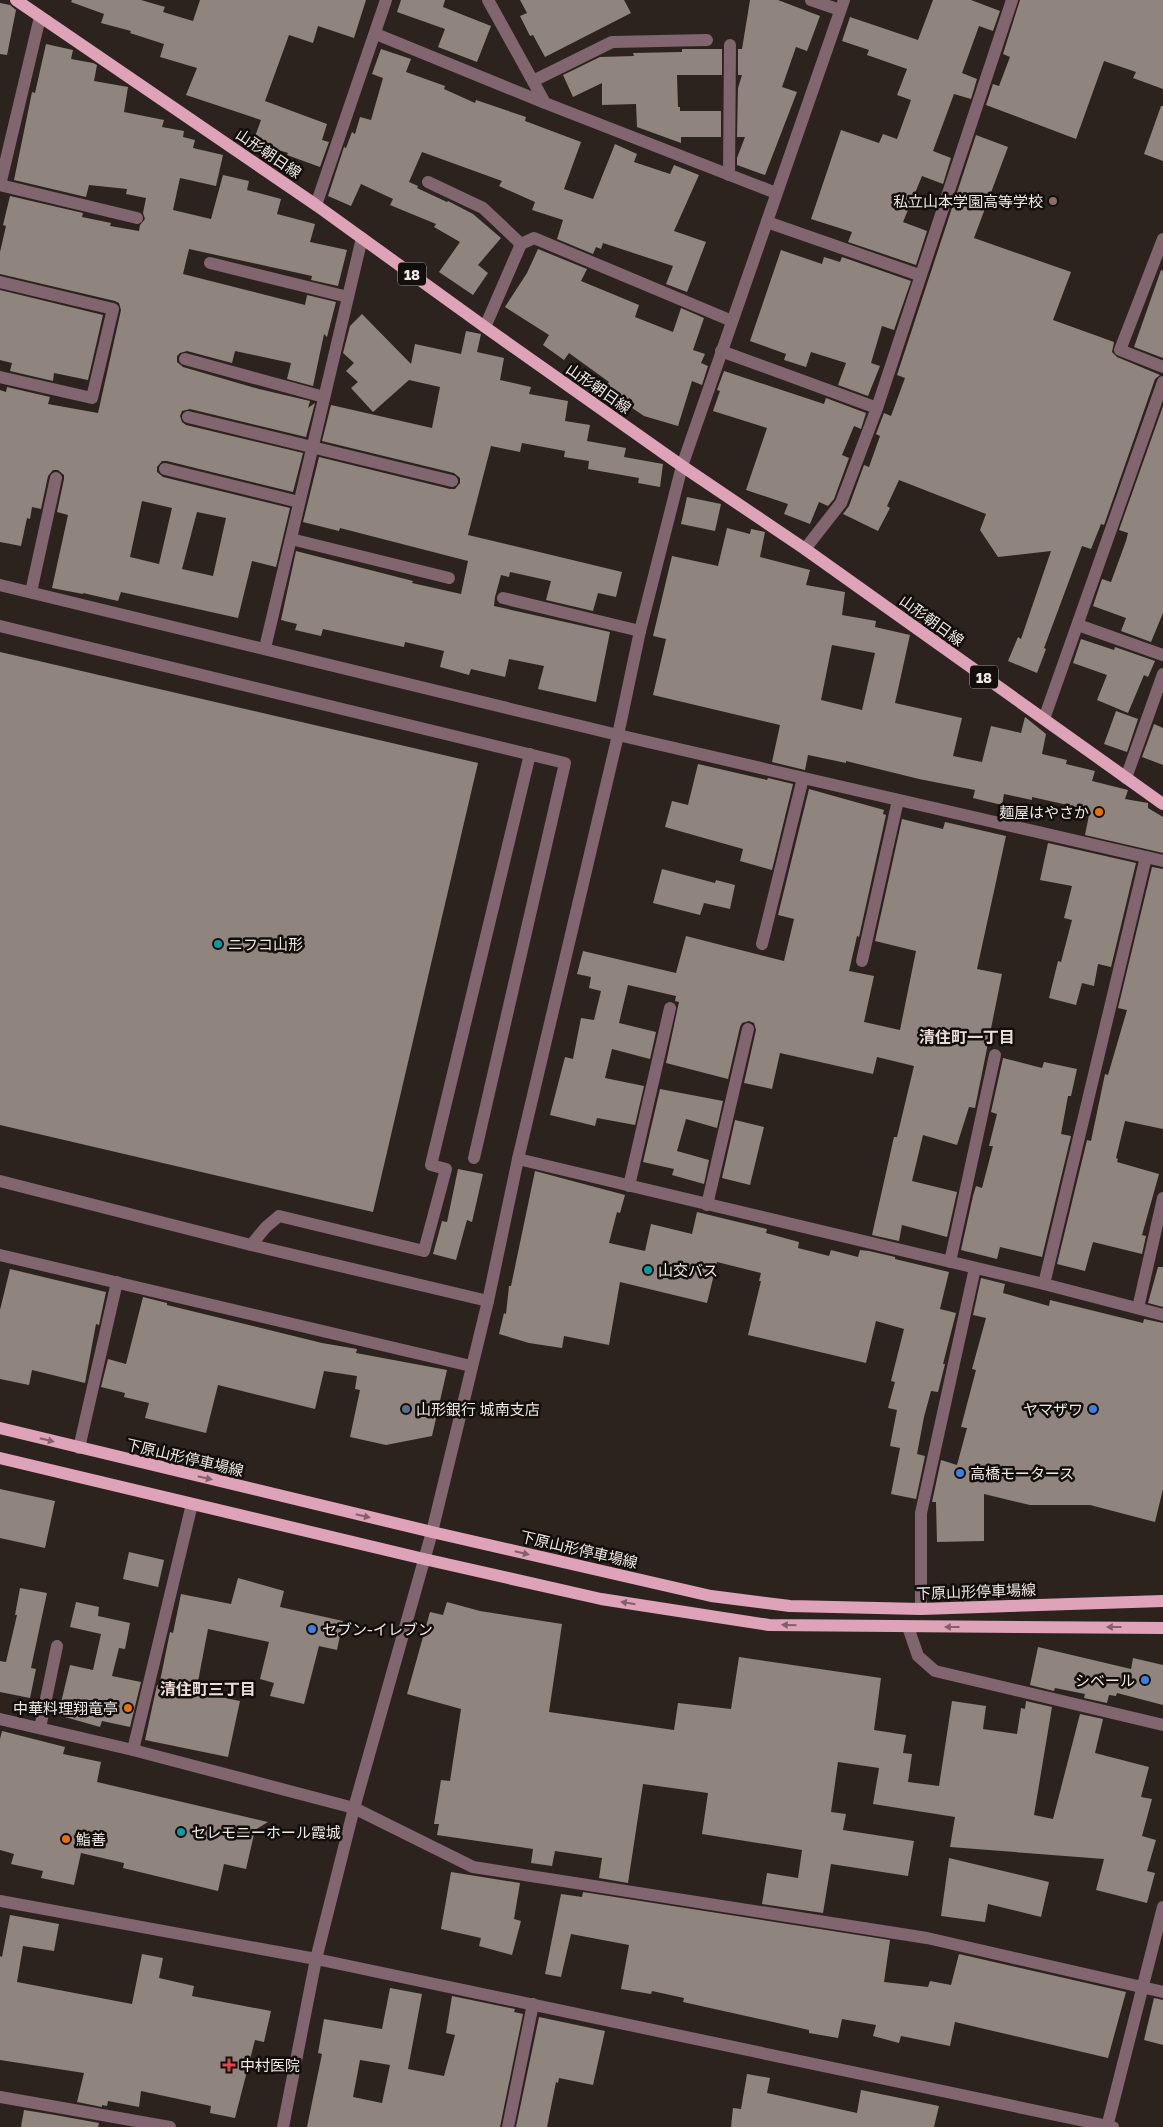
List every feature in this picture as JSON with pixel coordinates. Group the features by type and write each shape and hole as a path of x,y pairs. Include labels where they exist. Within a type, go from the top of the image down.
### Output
{"main road":[{"name":"山形朝日線","path":"16,0 316,204 485,327 682,466 806,549 1163,804"},
{"name":"下原山形停車場線","path":"0,1428 432,1532 710,1596 790,1606 921,1609 1163,1601"},
{"path":"0,1458 601,1599 768,1624 908,1627 1163,1628"}],"street":[{"path":"316,204 376,34 385,0"},
{"path":"488,0 545,103"},
{"path":"283,2127 316,1959 354,1808 432,1532 488,1301 518,1159 618,735 640,631 682,466 842,5 811,0"},
{"path":"806,549 841,503 877,408 1012,0"},
{"path":"40,17 0,185 137,218"},
{"path":"376,34 545,103 776,193"},
{"path":"533,81 612,42 707,40"},
{"path":"729,175 730,46"},
{"path":"428,182 483,208 521,244"},
{"path":"767,222 920,275"},
{"path":"266,648 362,238"},
{"path":"485,327 521,244 534,238 732,321"},
{"path":"1163,239 1120,350 1163,367"},
{"path":"210,263 348,297"},
{"path":"0,282 113,309 92,398 0,377"},
{"path":"721,351 877,408"},
{"path":"185,359 324,396"},
{"path":"1044,719 1163,382"},
{"path":"188,417 452,481"},
{"path":"165,468 299,502"},
{"path":"31,592 56,478"},
{"path":"291,539 449,578"},
{"path":"0,585 266,648 618,735 1163,861"},
{"path":"503,598 640,631"},
{"path":"1078,625 1163,655"},
{"path":"0,626 565,763 474,1158"},
{"path":"1126,778 1163,674"},
{"path":"251,1245 266,1227 279,1216 424,1251 446,1169 430,1165 530,754"},
{"path":"762,944 803,778"},
{"path":"862,961 898,800"},
{"path":"1044,1284 1146,857"},
{"path":"629,1186 670,1008"},
{"path":"707,1205 748,1029"},
{"path":"950,1262 995,1055"},
{"path":"518,1159 1044,1284 1163,1315"},
{"path":"0,1181 251,1245 488,1301"},
{"path":"1138,1308 1163,1198"},
{"path":"0,1255 471,1366"},
{"path":"921,1609 922,1513 975,1268"},
{"path":"79,1448 116,1282"},
{"path":"133,1750 192,1504"},
{"path":"908,1627 918,1656 935,1671 1163,1726"},
{"path":"40,1728 56,1646"},
{"path":"0,1719 133,1750 354,1808 473,1867 927,1938 1163,1992"},
{"path":"0,1902 316,1959 1109,2126 1163,1907"},
{"path":"508,2127 533,2004"},
{"path":"0,2097 130,2123 170,2127"}],"building":[{"path":"72,0 141,0 165,7 163,12 193,21 200,0 366,0 354,38 318,26 313,43 289,35 265,101 327,124 322,140 329,142 320,167 287,155 288,153 253,142 261,120 186,95 197,68 160,57 164,44 130,33 131,31 101,23 104,14 71,2"},
{"path":"401,0 445,0 443,7 491,26 477,62 438,47 445,29 397,12"},
{"path":"520,0 624,0 631,13 545,57 533,35 530,36 520,16 527,13"},
{"path":"750,0 778,0 820,16 807,51 796,47 782,87 797,92 765,175 737,165 737,158 745,137 737,137 738,88 742,75 738,75 738,49 742,49"},
{"path":"933,0 971,0 1000,11 993,31 979,26 962,73 977,79 971,99 954,94 933,151 951,158 943,184 922,176 903,222 927,231 916,265 848,242 852,232 811,219 841,130 879,143 883,134 897,139 911,100 897,95 907,69 867,55 869,50 842,41 850,17 918,40"},
{"path":"1020,0 1163,0 1163,89 1133,78 1136,72 1104,61 1076,139 986,105 993,84 999,86 1010,57 1003,54"},
{"path":"0,3 10,5 16,10 7,55 0,54"},
{"path":"46,44 73,50 71,59 97,65 94,81 128,87 124,112 164,120 162,127 184,131 183,137 195,140 193,148 223,155 216,186 180,178 173,210 211,219 223,175 249,181 247,190 281,199 277,214 315,224 310,242 347,250 338,286 311,280 312,276 189,249 183,274 305,305 307,295 336,302 327,337 324,334 313,386 287,379 291,363 235,351 232,363 187,351 177,356 177,362 183,367 259,389 310,401 308,408 315,403 306,437 190,409 182,411 180,416 182,422 186,425 303,453 293,492 167,461 162,461 157,467 157,472 163,477 290,508 276,567 252,561 238,618 121,592 118,601 52,588 68,515 57,512 64,479 64,475 58,470 53,470 48,476 41,509 32,507 30,519 27,518 21,546 0,542 0,390 6,392 7,387 50,397 48,404 98,413 121,310 119,303 115,301 0,274 0,252 6,226 3,225 10,196 83,213 82,217 111,223 110,226 139,231 140,225 145,219 143,213 146,198 126,194 127,189 89,185 86,197 14,180 32,92 35,93","holes":["142,501 172,508 159,564 130,557","197,512 226,518 213,576 182,569"]},
{"path":"381,49 411,59 406,72 445,86 444,89 475,103 476,100 526,117 525,121 581,142 564,189 593,199 615,144 637,154 634,162 670,174 674,165 699,175 674,231 706,242 687,292 666,284 673,266 603,243 601,249 596,247 593,254 557,239 563,220 532,210 535,202 499,186 502,181 422,152 409,182 418,186 417,188 473,214 501,238 478,265 488,273 473,295 439,272 460,242 434,227 436,224 390,205 393,199 361,184 351,206 328,196 344,147 346,148 352,132 355,134 360,117 371,120 383,78 372,74"},
{"path":"682,49 722,49 722,75 677,75 678,107 680,107 680,111 721,111 721,137 681,137 681,143 637,127 636,104 602,105 602,83 573,97 563,75 600,57 634,56 633,53 682,52"},
{"path":"1161,106 1163,106 1163,161 1144,154"},
{"path":"976,135 1008,147 974,238 1071,272 1053,320 1114,342 1112,352 1117,357 1160,375 1155,379 1104,525 1101,524 1091,549 1082,546 1044,648 1046,649 1037,673 1008,661 1018,637 1021,639 1051,551 998,557 980,530 986,514 899,480 887,506 890,508 878,531 843,514 849,506 864,465 869,467 880,436 876,434 884,413 891,416 905,378 897,375"},
{"path":"538,249 587,269 581,281 639,305 635,317 673,332 681,308 704,318 693,350 705,354 701,363 708,366 702,385 692,381 678,426 644,416 604,389 609,382 569,353 564,360 543,345 549,335 505,307 527,273"},
{"path":"781,250 822,264 824,257 840,262 842,257 911,281 894,330 882,326 871,363 880,366 868,396 838,385 846,363 811,352 806,367 784,360 786,354 750,341"},
{"path":"1161,270 1163,271 1163,358 1134,347"},
{"path":"0,290 103,315 88,380 54,373 53,381 10,371 12,363 0,360"},
{"path":"362,314 411,364 415,344 461,354 466,331 481,334 477,352 504,358 500,380 531,387 529,394 568,401 565,421 590,425 587,441 626,448 624,457 663,464 660,487 638,483 639,478 588,469 589,461 564,457 565,451 522,443 520,452 491,446 468,535 622,572 616,597 598,593 593,611 546,600 551,581 510,572 509,577 501,575 495,597 494,606 610,632 596,702 538,689 544,666 509,659 505,677 471,669 469,675 440,667 444,651 405,642 404,647 323,629 321,636 295,630 297,624 281,620 296,551 413,581 412,583 461,594 468,561 340,528 339,531 303,522 319,457 450,489 455,489 460,483 460,478 454,473 322,441 331,405 432,428 440,387 409,380 373,412 351,388 358,382 346,371 354,363 343,353 350,326"},
{"path":"724,371 824,404 826,398 866,413 861,429 854,426 842,455 849,458 834,499 828,506 819,502 810,524 784,514 788,504 746,490 767,428 713,411 720,391 717,390"},
{"path":"1163,406 1163,613 1151,642 1121,631 1126,618 1093,606 1102,579 1111,582 1126,541 1128,533 1119,530"},
{"path":"687,497 721,504 715,531 681,524"},
{"path":"727,528 750,534 751,529 765,532 760,557 810,570 806,585 845,592 842,615 876,621 875,627 910,635 895,703 962,718 953,756 982,762 991,726 1021,733 1025,717 1046,734 1042,754 1067,760 1066,764 1095,771 1092,781 1128,790 1125,799 1148,803 1148,808 1163,817 1163,853 1085,835 1090,810 1032,797 1032,800 1004,794 1002,805 973,798 975,790 919,779 846,761 846,763 808,755 805,770 772,762 780,725 653,695 666,639 653,636 672,556 718,566","holes":["832,645 875,653 862,710 821,700"]},
{"path":"1081,639 1114,650 1115,647 1155,661 1148,677 1144,675 1128,713 1097,700 1107,675 1073,663"},
{"name":"ニフコ山形","path":"0,652 478,763 373,1212 0,1125"},
{"path":"1116,711 1138,719 1127,752 1104,744"},
{"path":"1154,724 1163,728 1163,765 1142,757"},
{"path":"698,764 793,784 772,870 740,861 743,849 665,827 672,801 688,805"},
{"path":"809,789 884,810 883,814 886,815 859,937 857,936 849,971 874,976 864,1022 900,1030 916,951 875,941 902,819 943,829 945,822 1006,836 977,969 1002,974 975,1108 969,1107 957,1145 923,1135 912,1181 957,1192 947,1237 902,1225 899,1241 872,1235 894,1137 897,1137 914,1066 877,1057 873,1074 780,1053 772,1089 744,1083 756,1030 754,1023 749,1021 742,1023 740,1027 728,1079 666,1063 679,1002 675,1001 676,996 628,985 619,1023 656,1032 650,1059 612,1049 605,1078 644,1086 635,1125 597,1118 595,1126 550,1115 565,1057 573,1059 581,1018 594,1020 601,991 589,988 591,977 577,974 583,951 676,973 686,936 784,961 794,919 778,915"},
{"path":"1048,843 1136,863 1111,967 1098,964 1094,986 1082,983 1076,1005 1049,998 1058,961 1061,962 1072,920 1064,918 1072,886 1040,880"},
{"path":"1152,867 1163,869 1163,1129 1125,1121 1116,1158 1118,1159 1117,1162 1159,1174 1142,1235 1146,1236 1142,1254 1093,1242 1085,1271 1057,1264 1087,1140 1091,1141 1105,1074 1108,1075 1127,1010 1118,1008"},
{"path":"662,869 715,883 716,880 735,885 730,909 704,903 700,915 653,903"},
{"path":"1003,1058 1042,1068 1044,1062 1077,1069 1071,1096 1068,1096 1061,1134 1071,1136 1042,1257 1000,1247 997,1259 961,1250 976,1186 982,1188 993,1146 989,1146 997,1114 991,1112"},
{"path":"660,1089 723,1101 717,1128 686,1119 677,1151 709,1160 704,1184 672,1175 674,1169 643,1162"},
{"path":"735,1120 764,1127 750,1185 722,1178"},
{"path":"458,1169 483,1174 472,1222 467,1220 456,1260 433,1254 442,1221 447,1222"},
{"path":"535,1171 625,1195 620,1213 617,1212 609,1243 645,1251 651,1224 692,1234 697,1212 767,1229 766,1233 799,1242 798,1248 829,1256 831,1250 858,1257 860,1250 869,1251 949,1272 940,1309 956,1313 938,1392 931,1391 924,1417 917,1454 925,1456 916,1499 891,1494 900,1448 890,1446 897,1410 888,1408 895,1382 891,1381 904,1329 876,1321 866,1363 748,1335 761,1281 759,1281 761,1273 717,1262 707,1303 620,1282 609,1345 564,1336 562,1348 529,1343 499,1334 504,1313 506,1314 509,1286 511,1286"},
{"path":"1158,1267 1163,1267 1163,1307 1148,1303"},
{"path":"10,1269 106,1292 99,1325 96,1324 85,1383 32,1370 29,1385 0,1379 0,1310"},
{"name":"ヤマザワ","path":"981,1278 1005,1284 1003,1293 1049,1306 1050,1300 1143,1323 1144,1319 1163,1323 1163,1489 1155,1522 1090,1505 1030,1505 984,1494 984,1541 937,1542 936,1502 932,1502 941,1460 957,1465 967,1428 961,1427 976,1370 972,1369 986,1318 973,1315"},
{"path":"143,1297 167,1303 167,1305 322,1343 357,1349 356,1353 447,1370 432,1436 386,1445 350,1437 360,1390 355,1389 357,1376 324,1371 315,1409 218,1385 206,1433 145,1418 149,1403 124,1397 125,1393 101,1387 108,1359 126,1364"},
{"path":"0,1489 55,1501 45,1548 0,1538"},
{"path":"129,1552 164,1560 158,1587 123,1579"},
{"path":"238,1578 284,1591 280,1607 343,1621 337,1650 319,1646 304,1704 270,1696 274,1683 260,1679 269,1642 208,1629 196,1692 240,1701 228,1757 145,1740 170,1632 173,1633 181,1594 231,1604"},
{"path":"20,1588 47,1593 31,1668 36,1669 30,1698 0,1692 0,1661 6,1662 17,1615 15,1615"},
{"path":"76,1602 99,1607 98,1616 130,1623 125,1649 119,1648 112,1676 141,1682 130,1727 102,1721 100,1727 58,1715 70,1665 93,1670 101,1634 70,1627"},
{"path":"447,1602 480,1611 562,1624 549,1712 674,1730 678,1703 731,1709 739,1657 881,1678 874,1730 906,1735 903,1753 912,1754 908,1782 939,1786 952,1701 986,1706 983,1729 1017,1734 1021,1708 1025,1709 1026,1701 1052,1707 1034,1815 1053,1819 1080,1714 1103,1719 1095,1753 1149,1767 1141,1797 1152,1799 1142,1836 1156,1840 1147,1871 1155,1873 1147,1903 1096,1890 1104,1859 950,1847 955,1817 873,1804 879,1768 838,1762 831,1812 846,1814 843,1830 914,1841 908,1876 831,1864 823,1913 762,1904 767,1873 798,1878 802,1850 702,1834 708,1793 643,1784 628,1883 599,1878 602,1858 555,1851 552,1866 531,1863 533,1849 437,1835 439,1824 434,1824 441,1780 450,1781 461,1709 407,1694 430,1612 443,1615"},
{"path":"1038,1647 1131,1669 1133,1658 1163,1665 1163,1705 1117,1693 1116,1696 1109,1695 1107,1703 1084,1698 1085,1694 1055,1688 1054,1691 1030,1685"},
{"path":"2,1731 65,1747 63,1754 101,1762 97,1782 268,1822 255,1830 246,1869 224,1864 218,1891 123,1868 124,1863 81,1853 74,1885 41,1878 43,1871 11,1864 14,1854 0,1850 0,1739"},
{"path":"949,1858 1049,1882 1041,1917 988,1904 985,1922 941,1916"},
{"path":"451,1872 520,1883 514,1919 521,1921 512,1955 479,1946 481,1938 441,1929"},
{"path":"583,1892 890,1940 884,1982 928,1987 930,1981 951,1985 959,1954 1126,1992 1108,2058 955,2022 950,2046 901,2036 899,2043 873,2036 876,2025 842,2019 838,2038 809,2033 809,2030 683,2002 684,1998 652,1991 651,1994 621,1989 629,1945 571,1934 561,1977 545,1974 561,1894 582,1897"},
{"path":"10,1915 59,1924 54,1951 23,1946 17,1982 132,2004 142,1954 163,1958 159,1978 194,1986 192,1996 271,2011 264,2042 255,2040 235,2118 210,2113 211,2106 141,2091 139,2107 108,2101 107,2106 102,2105 102,2107 77,2102 84,2073 0,2060 0,1956 2,1957"},
{"path":"390,1988 422,1994 408,2069 444,2076 455,2035 446,2033 452,1996 515,2009 514,2012 523,2014 500,2127 307,2127 322,2054 318,2053 324,2019 382,2029","holes":["360,2060 390,2065 382,2103 353,2097"]},
{"path":"1154,1998 1163,2000 1163,2045 1144,2040"},
{"path":"539,2017 605,2031 593,2085 559,2078 558,2083 556,2082 547,2127 516,2127"},
{"path":"747,2074 770,2078 767,2093 857,2113 861,2090 939,2106 934,2127 731,2127 733,2108 741,2109"},
{"path":"24,2110 99,2123 98,2127 21,2127"}],"place":[{"name":"私立山本学園高等学校","path":"1053,201"},
{"name":"麺屋はやさか","path":"1099,812"},
{"name":"ニフコ山形","path":"218,944"},
{"name":"山交バス","path":"648,1270"},
{"name":"山形銀行 城南支店","path":"406,1409"},
{"name":"ヤマザワ","path":"1093,1409"},
{"name":"高橋モータース","path":"960,1473"},
{"name":"セブン-イレブン","path":"312,1629"},
{"name":"シベール","path":"1145,1680"},
{"name":"中華料理翔竜亭","path":"128,1708"},
{"name":"セレモニーホール霞城","path":"181,1832"},
{"name":"鮨善","path":"66,1839"},
{"name":"中村医院","path":"229,2065"}],"district":[{"name":"清住町一丁目","path":"967,1037"},
{"name":"清住町三丁目","path":"208,1689"}]}
